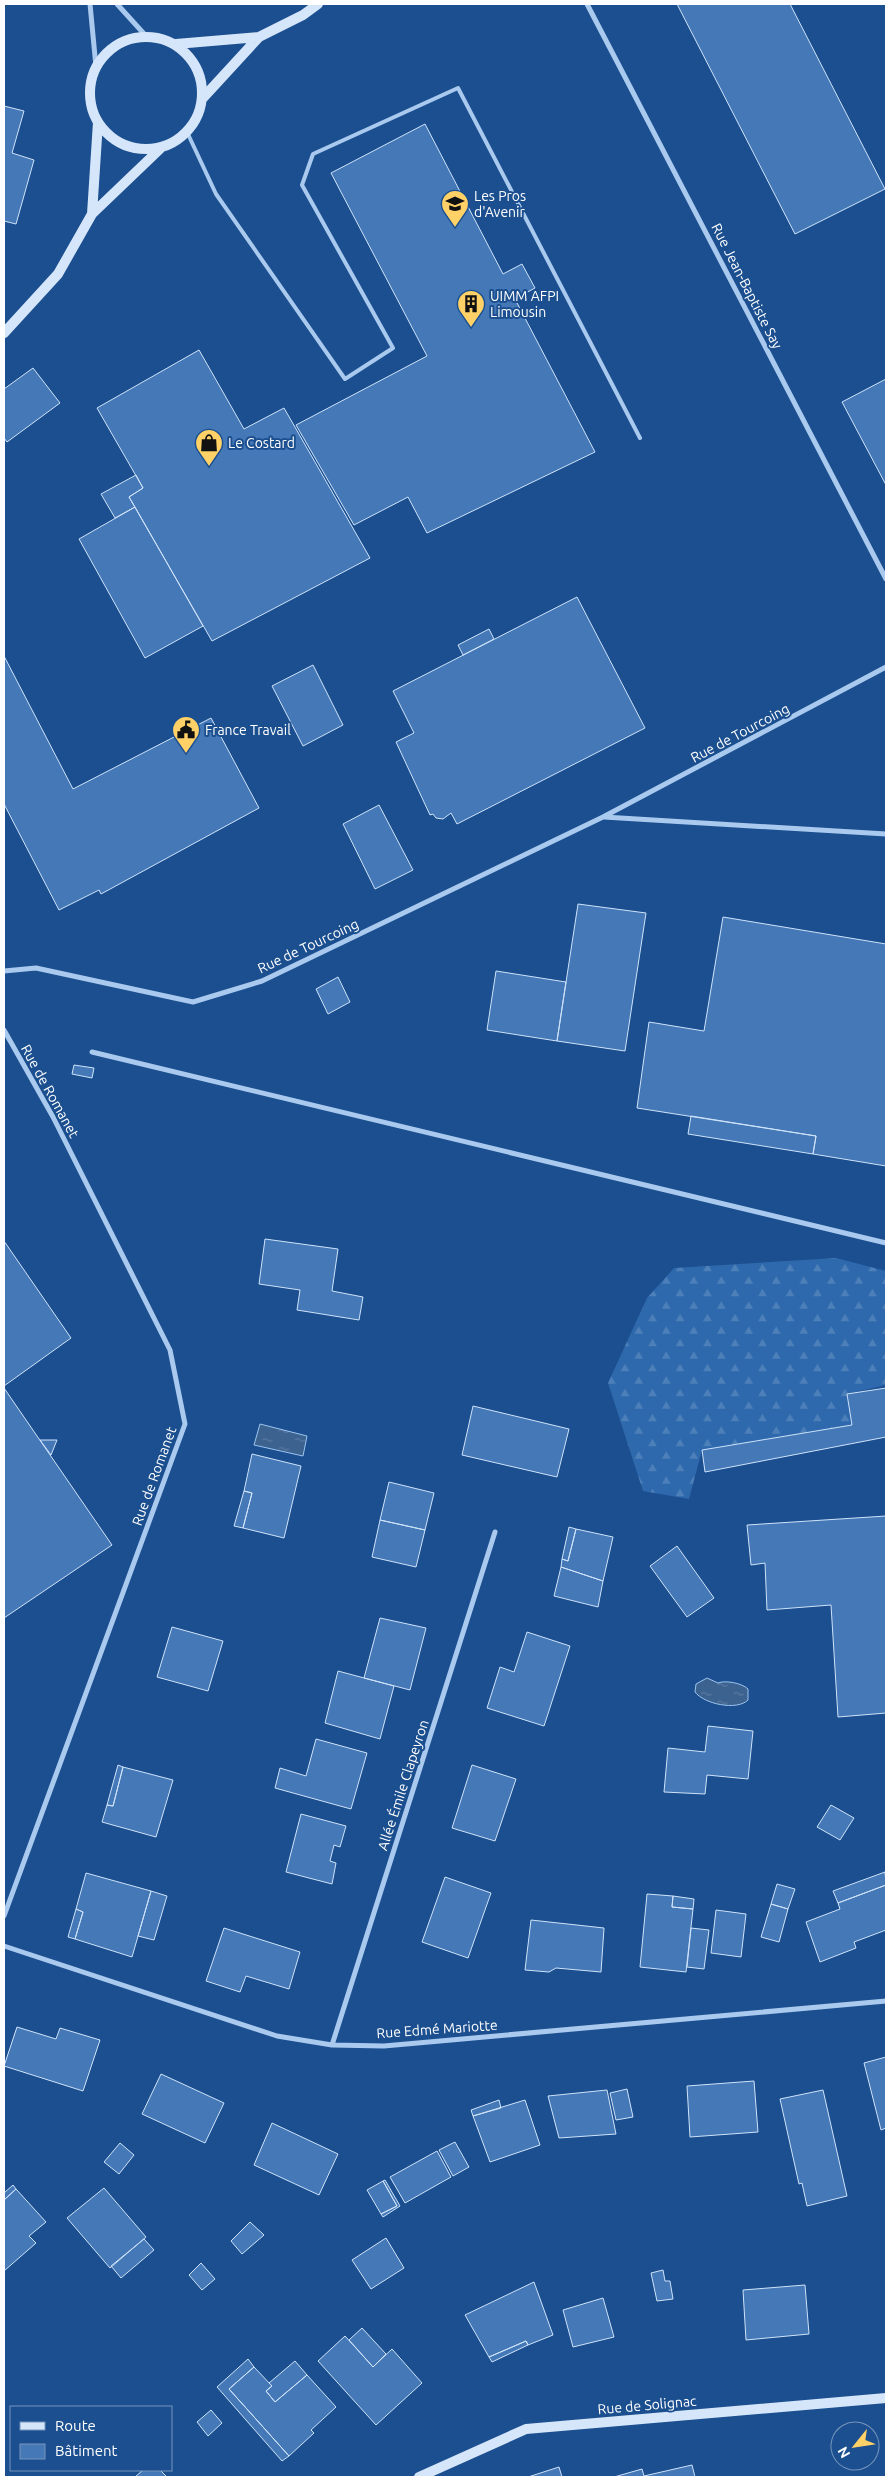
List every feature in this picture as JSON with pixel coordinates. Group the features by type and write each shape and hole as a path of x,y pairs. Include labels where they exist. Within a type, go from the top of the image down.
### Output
{"street":[{"path":"90,4 96,67"},
{"path":"117,4 146,36"},
{"path":"202,100 259,37 303,15 318,4"},
{"name":"Rue Jean-Baptiste Say","path":"587,4 886,579"},
{"path":"4,333 58,274 92,214 163,146 187,132 197,117 202,100 202,84 197,68 188,54 176,44 161,38 146,36 126,40 108,50 96,67 91,80 92,109 98,122 110,136 126,145 145,149 163,146"},
{"path":"176,44 259,37"},
{"path":"92,214 98,122"},
{"name":"Rue de Tourcoing","path":"4,971 36,968 193,1002 262,981 603,817 886,667"},
{"name":"Rue de Tourcoing","path":"603,817 886,834"},
{"name":"Rue de Romanet","path":"4,1030 53,1117 170,1350 185,1424 4,1916"},
{"path":"4,1048 11,1044"},
{"path":"92,1052 886,1243"},
{"name":"Allée Émile Clapeyron","path":"332,2044 495,1532"},
{"name":"Rue Edmé Mariotte","path":"4,1946 277,2036 332,2044 384,2046 886,2001"},
{"name":"Rue de Solignac","path":"419,2477 526,2429 886,2398"}],"lane":[{"path":"187,132 216,194 344,379 393,348 302,185 313,154 458,88 640,438"}],"green space":[{"path":"836,1258 886,1271 886,1385 847,1394 852,1425 702,1450 689,1499 643,1491 608,1383 647,1298 674,1268"}],"water":[{"path":"260,1424 307,1436 303,1456 254,1445"},
{"path":"707,1678 718,1683 729,1682 745,1687 748,1689 748,1700 736,1705 721,1705 706,1700 695,1692 696,1684"}],"building":[{"path":"677,4 790,4 885,189 795,234"},
{"path":"4,106 24,111 12,153 34,160 16,224 4,221"},
{"name":"UIMM AFPI Limousin","path":"425,124 503,274 522,264 535,288 515,299 595,452 427,533 408,497 354,525 296,425 427,356 331,173"},
{"path":"199,350 244,429 284,408 370,558 212,641 129,497 143,488 97,408"},
{"path":"33,368 60,403 7,442 4,438 4,389"},
{"path":"886,379 886,485 842,402"},
{"path":"136,475 143,488 129,497 135,507 115,518 101,494"},
{"path":"135,507 203,626 145,658 79,539"},
{"path":"577,597 645,728 457,824 451,813 443,819 436,818 433,814 430,815 396,742 414,733 393,691"},
{"path":"489,629 494,639 463,655 458,645"},
{"name":"France Travail","path":"4,656 73,789 211,718 259,808 101,894 99,890 59,910 4,804"},
{"path":"313,665 343,725 303,746 272,686"},
{"path":"379,805 413,870 375,889 343,824"},
{"path":"578,904 646,913 625,1051 557,1041"},
{"path":"723,917 886,944 886,1166 813,1154 816,1136 637,1108 649,1022 704,1031"},
{"path":"496,971 566,982 557,1041 487,1030"},
{"path":"338,977 350,1002 328,1014 316,989"},
{"path":"74,1065 94,1068 92,1078 72,1074"},
{"path":"691,1116 816,1136 813,1154 688,1134"},
{"path":"265,1239 338,1249 332,1291 363,1297 359,1320 297,1310 300,1290 259,1284"},
{"path":"4,1241 71,1338 4,1386"},
{"path":"4,1388 112,1545 4,1618"},
{"path":"886,1388 886,1437 705,1472 702,1450 852,1425 847,1394"},
{"path":"473,1406 569,1429 557,1477 462,1455"},
{"path":"40,1440 57,1440 51,1455"},
{"path":"252,1454 301,1466 284,1538 243,1528 252,1493 244,1491"},
{"path":"389,1482 434,1493 425,1530 380,1520"},
{"path":"244,1491 252,1493 243,1528 234,1526"},
{"path":"886,1516 886,1713 838,1717 831,1605 767,1610 765,1563 751,1565 747,1525"},
{"path":"380,1520 425,1530 416,1567 372,1557"},
{"path":"569,1527 576,1529 568,1561 562,1559"},
{"path":"576,1529 613,1537 603,1581 561,1567 562,1559 568,1561"},
{"path":"677,1546 714,1598 687,1617 650,1566"},
{"path":"561,1567 603,1581 598,1607 554,1596"},
{"path":"380,1618 426,1628 410,1690 364,1678"},
{"path":"172,1627 223,1641 208,1691 157,1677"},
{"path":"527,1632 570,1646 544,1726 487,1708 500,1667 514,1672"},
{"path":"338,1671 394,1686 380,1739 325,1723"},
{"path":"708,1726 753,1731 748,1779 707,1775 705,1794 664,1792 668,1748 705,1752"},
{"path":"316,1739 367,1753 351,1809 275,1788 280,1768 306,1776"},
{"path":"118,1765 123,1767 113,1806 107,1805"},
{"path":"472,1765 516,1779 495,1841 452,1828"},
{"path":"123,1767 173,1780 156,1837 102,1822 107,1805 113,1806"},
{"path":"831,1805 854,1818 840,1840 817,1827"},
{"path":"301,1814 346,1826 340,1847 334,1845 330,1861 336,1863 332,1884 286,1872"},
{"path":"885,1872 886,1885 838,1903 833,1891"},
{"path":"86,1873 151,1891 132,1957 75,1939 83,1912 76,1909"},
{"path":"445,1877 491,1893 468,1958 422,1942"},
{"path":"777,1884 795,1889 788,1909 771,1904"},
{"path":"886,1885 886,1930 854,1942 856,1948 820,1962 806,1922 840,1909 838,1903"},
{"path":"151,1891 167,1896 154,1940 138,1936"},
{"path":"647,1894 673,1896 672,1907 693,1909 686,1972 640,1967"},
{"path":"673,1896 694,1899 693,1909 672,1907"},
{"path":"771,1904 788,1909 779,1942 761,1937"},
{"path":"76,1909 83,1912 75,1939 68,1937"},
{"path":"716,1910 746,1914 741,1957 711,1953"},
{"path":"531,1920 604,1928 601,1972 556,1968 549,1972 525,1970"},
{"path":"224,1928 300,1952 289,1989 246,1976 240,1992 206,1981"},
{"path":"691,1928 709,1930 704,1969 687,1967"},
{"path":"17,2027 56,2039 60,2028 100,2040 83,2091 4,2066"},
{"path":"886,2057 886,2128 881,2130 864,2063"},
{"path":"161,2074 224,2103 205,2143 142,2114"},
{"path":"754,2081 758,2132 690,2137 687,2086"},
{"path":"627,2089 633,2117 616,2120 610,2093"},
{"path":"607,2090 616,2134 559,2138 548,2096"},
{"path":"823,2090 847,2196 807,2206 802,2183 799,2184 780,2099"},
{"path":"499,2100 501,2108 473,2116 471,2110"},
{"path":"525,2100 540,2145 490,2162 473,2116"},
{"path":"272,2123 338,2154 319,2195 254,2165"},
{"path":"455,2142 469,2167 453,2176 439,2150"},
{"path":"120,2143 134,2155 119,2174 104,2162"},
{"path":"437,2151 451,2177 405,2203 390,2177"},
{"path":"385,2180 400,2206 383,2217 381,2214 397,2206 383,2181"},
{"path":"383,2181 397,2206 381,2214 367,2190"},
{"path":"13,2185 16,2189 4,2200 4,2193"},
{"path":"104,2188 146,2237 110,2268 67,2218"},
{"path":"16,2189 46,2222 29,2236 36,2243 4,2271 4,2200"},
{"path":"250,2222 264,2235 242,2254 231,2241"},
{"path":"386,2238 404,2268 371,2289 352,2260"},
{"path":"144,2239 154,2250 121,2278 111,2266"},
{"path":"201,2263 215,2279 202,2290 189,2275"},
{"path":"663,2270 665,2281 670,2281 673,2299 657,2301 651,2273"},
{"path":"534,2282 553,2335 528,2345 526,2341 489,2357 465,2315"},
{"path":"805,2285 809,2334 746,2340 743,2290"},
{"path":"603,2298 614,2337 573,2347 563,2310"},
{"path":"362,2328 386,2354 373,2367 349,2340"},
{"path":"345,2336 373,2367 392,2349 422,2383 376,2425 318,2361"},
{"path":"526,2341 528,2345 492,2362 489,2357"},
{"path":"248,2359 254,2367 229,2389 289,2456 282,2461 217,2387"},
{"path":"295,2361 307,2375 275,2402 266,2391 272,2386 269,2383"},
{"path":"254,2367 272,2386 266,2391 275,2402 307,2375 336,2407 311,2430 314,2433 289,2456 229,2389"},
{"path":"211,2410 222,2423 208,2436 197,2422"},
{"path":"692,2465 695,2477 614,2477 642,2469 644,2476"},
{"path":"559,2467 562,2477 528,2477"},
{"path":"142,2471 161,2471 167,2477 135,2477"}],"place":[{"name":"Les Pros d'Avenir","path":"455,228"},
{"name":"UIMM AFPI Limousin","path":"471,328"},
{"name":"Le Costard","path":"209,467"},
{"name":"France Travail","path":"186,754"}]}
